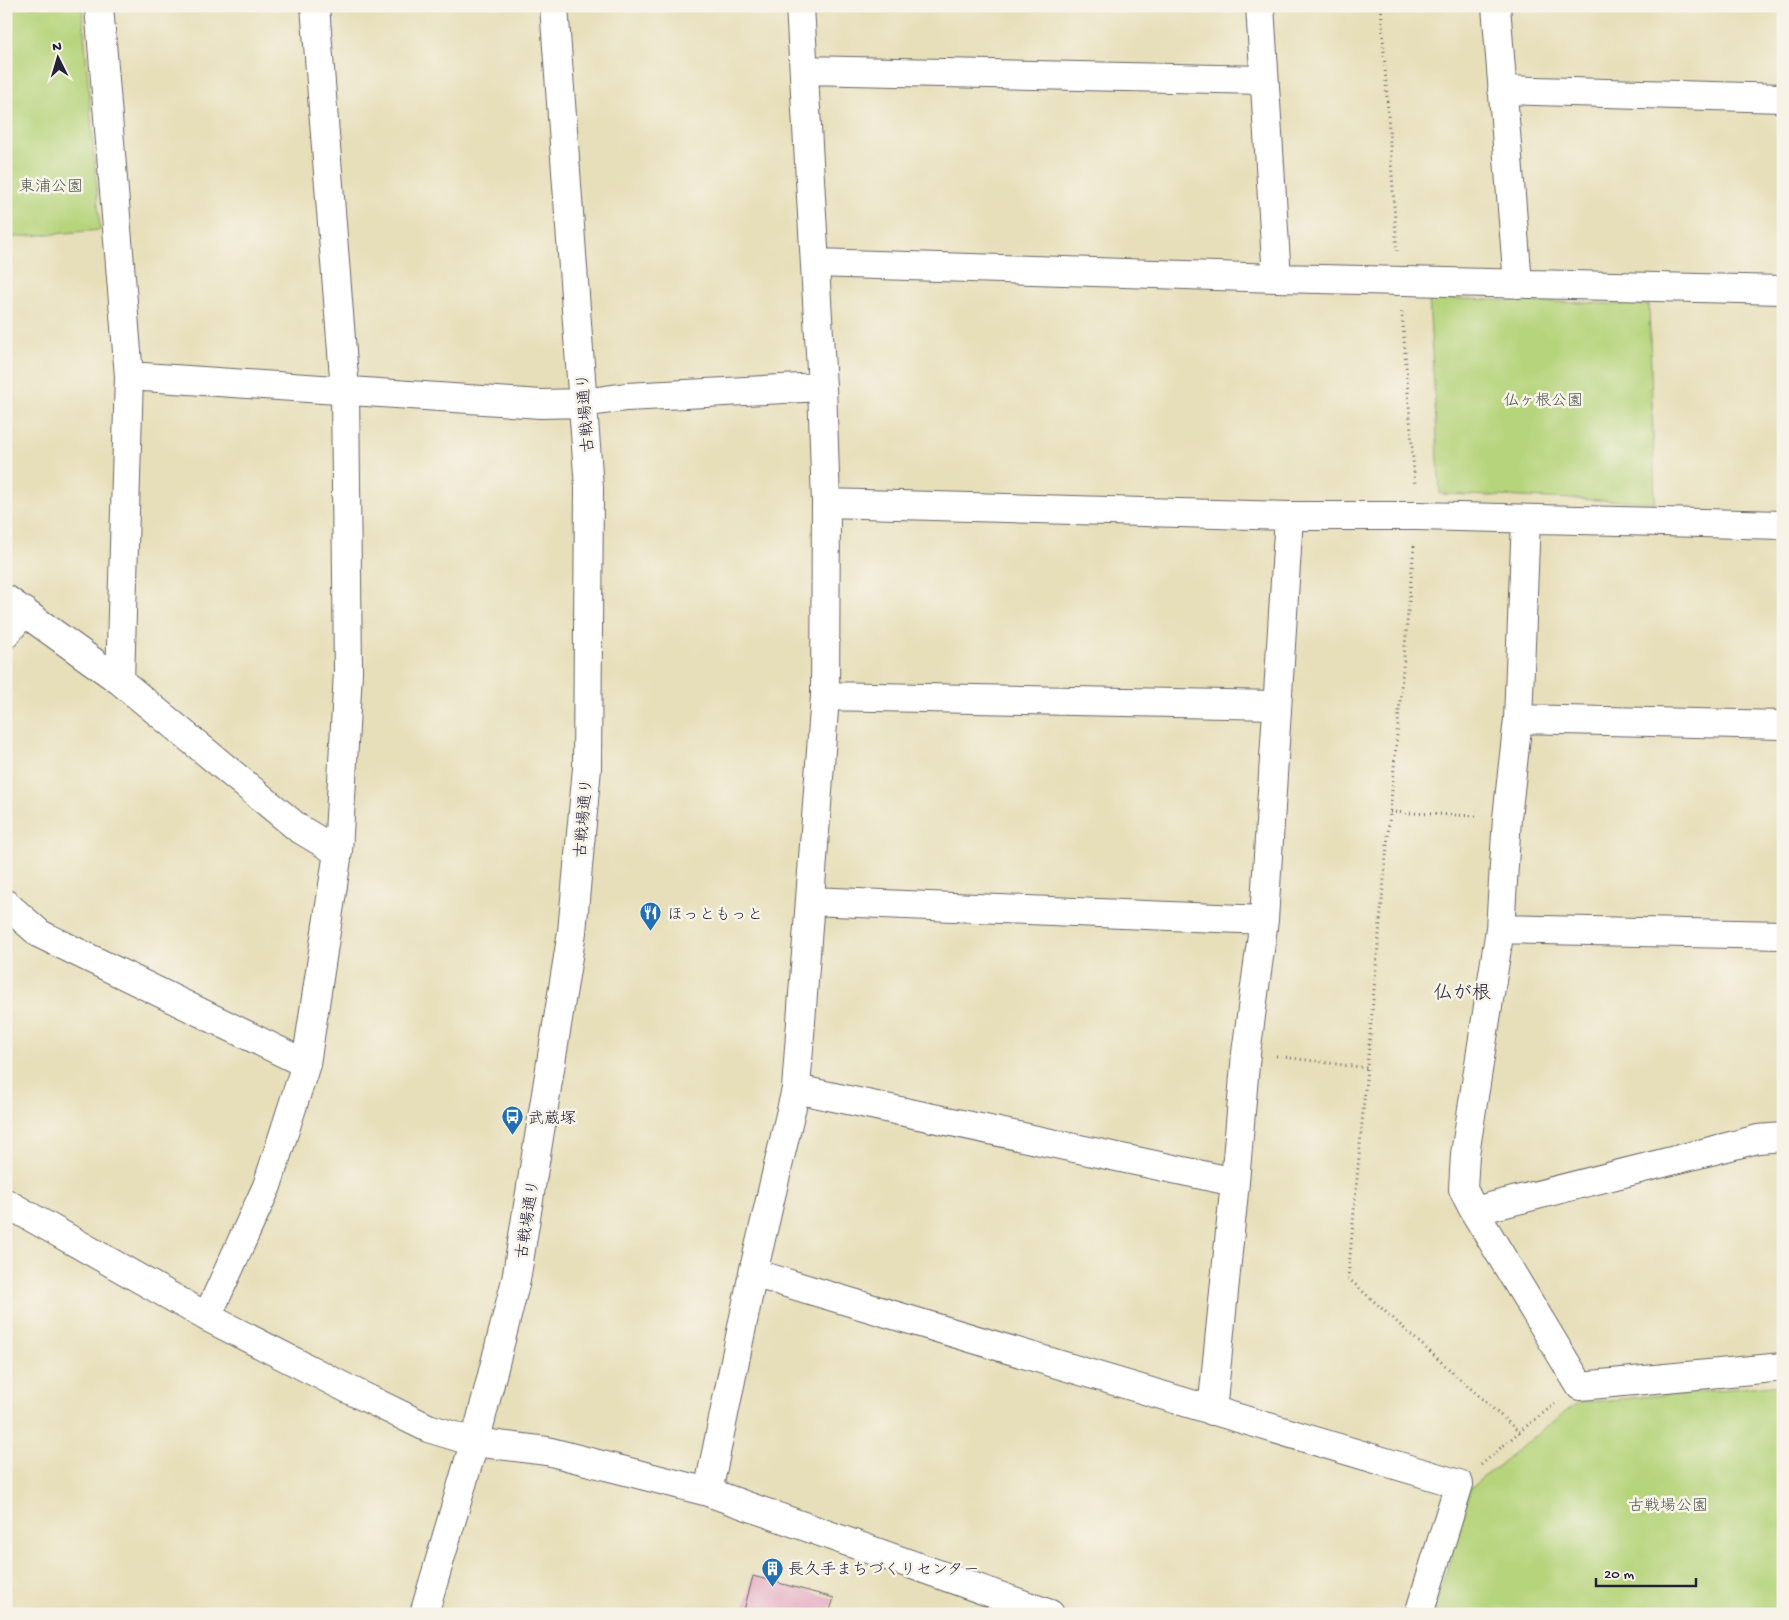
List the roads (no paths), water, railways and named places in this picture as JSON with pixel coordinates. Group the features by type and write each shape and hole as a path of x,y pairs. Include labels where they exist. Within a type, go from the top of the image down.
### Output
{"street":[{"path":"99,6 129,376 120,681"},
{"path":"207,1317 267,1186 306,1064 338,852 348,672 345,390 315,6"},
{"name":"古戦場通り","path":"424,1614 474,1442 516,1280 572,932 587,768 589,488 554,6"},
{"path":"708,1492 754,1273 796,1089 825,696 826,503 822,387 800,6"},
{"path":"1260,6 1277,278"},
{"path":"1496,6 1518,284"},
{"path":"804,70 1264,80"},
{"path":"1502,90 1783,98"},
{"path":"816,263 1277,278 1783,290"},
{"path":"129,376 542,404 583,404 626,397 822,387"},
{"path":"826,503 1289,516 1418,516 1783,525"},
{"path":"1212,1411 1246,1053 1264,920 1289,516"},
{"path":"1526,519 1518,719 1507,818 1500,929 1466,1154 1464,1189 1474,1212 1580,1386 1783,1368"},
{"path":"6,634 15,605 120,681 298,828 338,852"},
{"path":"825,696 1277,705"},
{"path":"1518,719 1783,726"},
{"path":"811,901 1264,920"},
{"path":"6,904 40,934 306,1064"},
{"path":"1500,929 1783,935"},
{"path":"796,1089 1235,1182"},
{"path":"1474,1212 1758,1139 1783,1137"},
{"path":"6,1203 207,1317 428,1428 474,1442 547,1451 708,1492 1050,1614"},
{"path":"754,1273 1459,1484 1419,1614"}],"place":[{"name":"ほっともっと","path":"651,932"},
{"name":"武蔵塚","path":"512,1136"},
{"name":"長久手まちづくりセンター","path":"772,1587"}],"district":[{"name":"仏が根","path":"1462,991"}],"park label":[{"name":"東浦公園","path":"51,185"},
{"name":"仏ヶ根公園","path":"1543,399"},
{"name":"古戦場公園","path":"1668,1504"}]}
